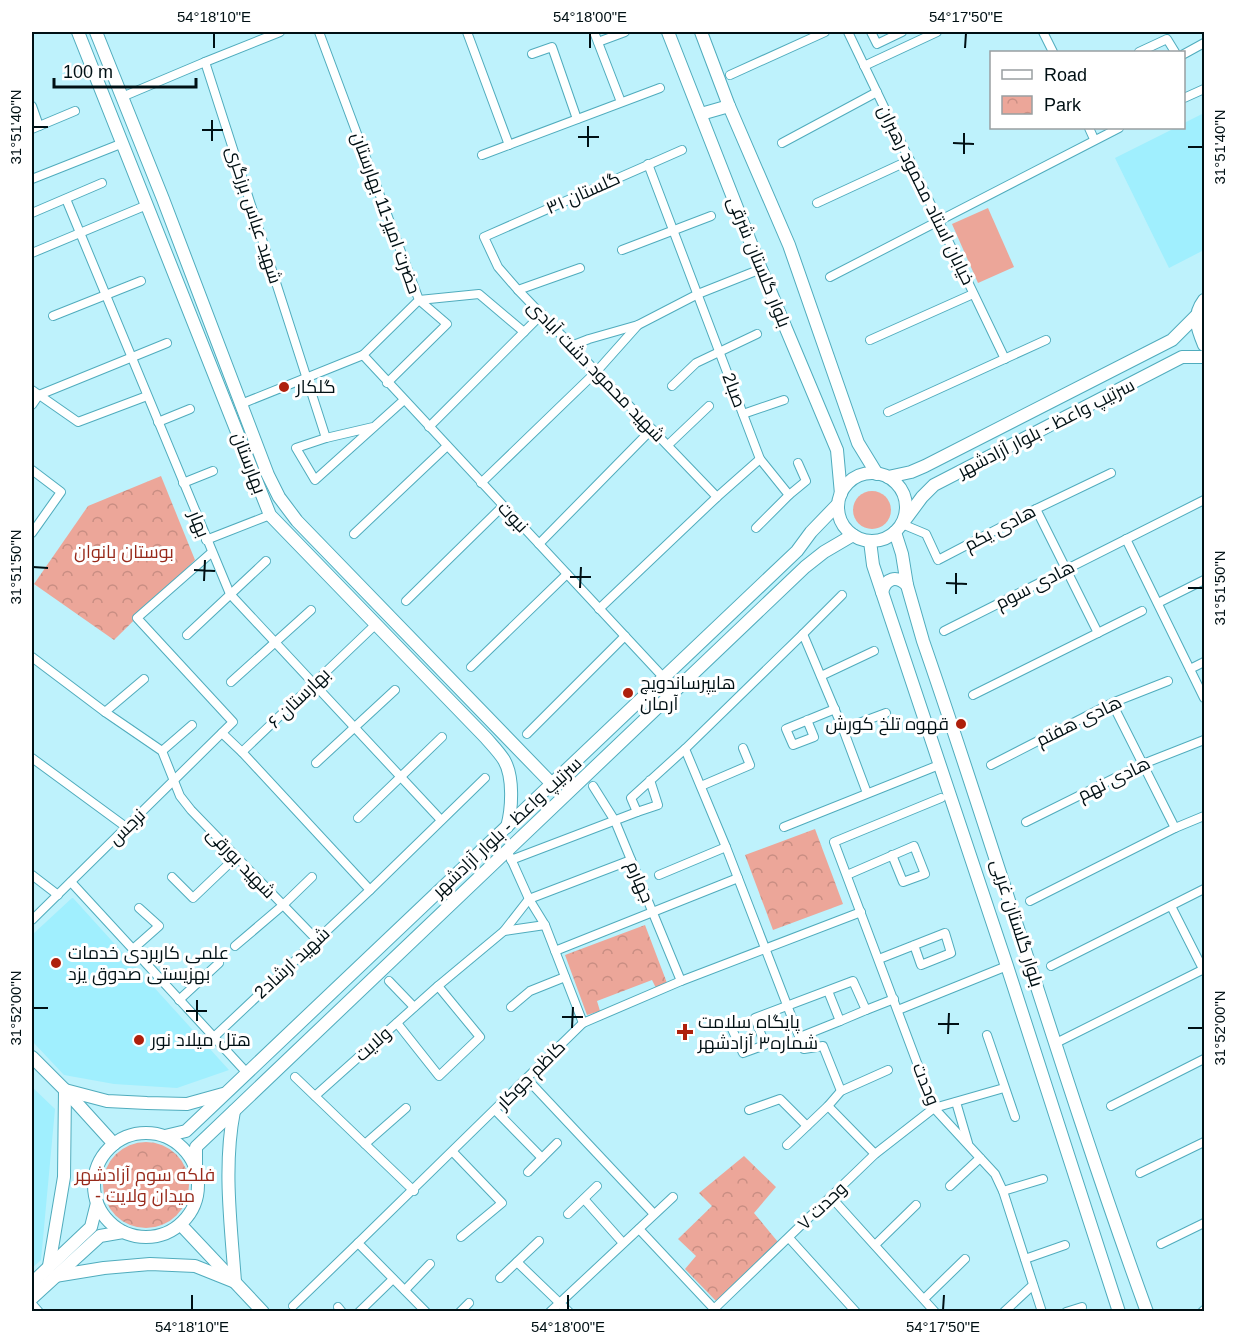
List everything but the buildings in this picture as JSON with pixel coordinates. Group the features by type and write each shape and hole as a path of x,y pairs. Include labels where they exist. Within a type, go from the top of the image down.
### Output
{"main road":[{"name":"بهارستان","path":"78,32 270,514 486,738 505,762 511,791 511,813 507,827"},
{"name":"بهارستان","path":"96,32 163,199 268,475 279,497 297,521 550,782"},
{"name":"بلوار گلستان شرقی","path":"668,32 761,269 837,450 840,499"},
{"name":"بلوار گلستان شرقی","path":"702,32 729,106 789,245 858,442 882,475"},
{"path":"701,114 729,106"},
{"path":"147,205 163,199"},
{"name":"سرتیپ واعظ - بلوار آزادشهر","path":"882,475 911,472 926,466 1172,340 1196,316 1204,300"},
{"path":"1196,316 1204,345"},
{"name":"سرتیپ واعظ - بلوار آزادشهر","path":"898,528 934,485 1182,357 1204,357"},
{"path":"228,409 241,404"},
{"path":"837,450 849,452 856,447 858,442"},
{"path":"862,475 882,475 898,486 905,498 906,511 898,528 883,539 870,541 853,535 842,522 840,499 849,482 855,478 862,475"},
{"name":"سرتیپ واعظ - بلوار آزادشهر","path":"165,1136 186,1131 507,827 550,782 664,678 797,551 840,499"},
{"name":"بلوار گلستان غربی","path":"898,528 907,585 1101,1182 1147,1311"},
{"path":"811,532 820,535 825,543 825,552"},
{"name":"سرتیپ واعظ - بلوار آزادشهر","path":"196,1168 196,1147 509,855 805,567 853,535"},
{"name":"بلوار گلستان غربی","path":"870,541 873,565 1119,1311"},
{"path":"882,592 884,583 892,578 900,579 907,585"},
{"path":"375,624 386,613"},
{"path":"511,813 550,782"},
{"path":"32,1057 65,1089 114,1144"},
{"path":"65,1089 107,1101 147,1103 187,1104 225,1094"},
{"path":"52,1271 64,1177 65,1089"},
{"path":"234,1111 229,1139 228,1170 235,1282"},
{"path":"147,1133 165,1136 189,1155 196,1168 199,1184 197,1199 191,1213 181,1225 168,1233 153,1237 138,1237 123,1232 103,1215 97,1203 94,1187 96,1171 103,1156 114,1144 129,1136 147,1133"},
{"path":"32,1298 52,1271 91,1227 97,1203"},
{"path":"181,1225 263,1311"},
{"path":"32,1282 52,1271 100,1236 123,1232"},
{"path":"52,1271 161,1264 195,1266 235,1282"}],"street":[{"path":"122,97 280,32"},
{"name":"حضرت امیر-11 بهارستان","path":"241,404 363,355 419,300 319,32"},
{"path":"467,32 509,145"},
{"path":"594,32 621,102"},
{"path":"598,42 625,32"},
{"path":"730,75 825,32"},
{"name":"خیابان استاد محمود رهبران","path":"848,32 1005,359"},
{"path":"871,32 877,44 902,32"},
{"path":"864,66 937,32"},
{"path":"1043,32 1052,51"},
{"path":"1141,51 1167,39 1174,51"},
{"path":"1185,53 1204,43"},
{"path":"532,54 552,47 577,119"},
{"name":"شهید عباس برزگری","path":"205,62 326,438"},
{"path":"482,155 660,88"},
{"path":"1185,98 1204,89"},
{"path":"782,143 877,92"},
{"path":"32,106 35,127 75,111"},
{"path":"1089,129 1094,139"},
{"path":"830,277 1117,129"},
{"path":"32,179 123,143"},
{"name":"گلستان ۳۱","path":"484,237 682,150"},
{"path":"816,203 910,160"},
{"name":"صبا2","path":"648,164 760,459 789,495"},
{"path":"32,213 102,183"},
{"name":"بهار","path":"66,199 211,553 230,594 441,820"},
{"path":"32,253 147,205"},
{"path":"622,250 711,216"},
{"name":"شهید محمود دشت آبادی","path":"484,237 498,267 518,290 717,497"},
{"path":"518,290 580,268"},
{"path":"571,346 638,325 698,294 761,269"},
{"path":"53,316 141,281"},
{"path":"419,300 479,294 524,332"},
{"path":"870,340 973,294"},
{"path":"387,383 447,324 419,300"},
{"path":"429,427 542,314"},
{"path":"481,483 597,371 638,325"},
{"path":"672,386 696,363 757,334"},
{"path":"888,412 1046,340"},
{"path":"35,393 167,343"},
{"name":"نبوت","path":"363,355 664,678"},
{"path":"35,393 78,422 147,396"},
{"path":"32,405 35,393"},
{"path":"373,427 296,448 315,480 404,400"},
{"path":"743,414 784,400"},
{"path":"668,445 708,405"},
{"path":"158,422 190,409"},
{"path":"539,544 652,429"},
{"path":"354,534 447,446"},
{"path":"599,609 760,459"},
{"path":"756,528 806,481 798,463"},
{"path":"32,470 61,492 32,533"},
{"path":"183,483 213,471"},
{"name":"هادی یکم","path":"898,528 926,534 938,560 1111,473"},
{"name":"هادی سوم","path":"944,631 1204,500"},
{"path":"406,601 503,506"},
{"path":"1036,509 1098,633"},
{"path":"206,540 270,514"},
{"path":"1126,540 1204,698"},
{"path":"211,553 137,618 233,722 222,733 370,890"},
{"path":"187,635 266,561"},
{"path":"471,667 567,574"},
{"path":"1158,603 1204,580"},
{"path":"637,812 631,798 842,595"},
{"path":"231,682 311,610"},
{"path":"973,695 1142,611"},
{"name":"بهارستان ۶","path":"242,752 375,624"},
{"path":"803,634 867,793"},
{"path":"527,734 625,636"},
{"path":"821,676 874,651"},
{"path":"32,657 162,751 192,725"},
{"path":"1190,669 1204,662"},
{"path":"105,712 144,679"},
{"name":"هادی هفتم","path":"991,765 1112,704 1168,681"},
{"path":"316,763 395,690"},
{"path":"1112,704 1175,828"},
{"path":"807,720 814,737 793,745 786,729 807,720 835,709"},
{"path":"843,729 886,712"},
{"name":"نرجس","path":"32,920 222,733"},
{"path":"358,818 442,737"},
{"name":"هادی نهم","path":"1026,822 1143,764 1204,740"},
{"path":"685,748 804,1049 824,1046 841,1091"},
{"path":"701,786 750,765 743,748"},
{"name":"شهید بورقی","path":"162,751 180,796 191,810 317,940"},
{"path":"32,758 126,827"},
{"path":"784,827 939,765"},
{"name":"شهید ارشاد2","path":"213,1037 370,890 485,778"},
{"path":"583,1023 545,925 529,899 509,855 658,806 650,780"},
{"name":"جهارم","path":"593,786 615,821 681,981"},
{"name":"وحدت","path":"941,798 834,842 934,1108 995,1174 1003,1191 1042,1311"},
{"path":"1030,901 1175,828 1204,816"},
{"path":"847,875 892,855 914,846 925,874 903,882 892,855"},
{"path":"659,875 726,847"},
{"path":"172,877 194,898 236,857"},
{"path":"529,899 631,860"},
{"path":"32,875 58,895"},
{"path":"235,946 312,877"},
{"path":"555,951 738,878"},
{"path":"71,882 247,1073"},
{"path":"1051,966 1204,889"},
{"name":"ولایت","path":"315,1096 438,986 504,931 529,899"},
{"path":"1056,1043 1204,970 1171,906"},
{"path":"133,949 159,926 139,908"},
{"name":"کاظم جوکار","path":"293,1306 414,1191 583,1023 681,981 861,912"},
{"path":"504,931 545,925"},
{"path":"879,959 914,945 945,933 951,953 921,965 914,945"},
{"path":"179,1000 219,963"},
{"path":"898,1010 1007,966"},
{"path":"511,1007 530,991 565,977"},
{"path":"389,981 414,1007"},
{"path":"732,1029 743,1053 765,1045 755,1018 853,981 866,1010"},
{"path":"397,1023 439,1076 480,1037 438,986"},
{"path":"828,991 840,1021"},
{"path":"800,1037 894,999"},
{"path":"987,1035 1015,1117"},
{"path":"1111,1106 1204,1059"},
{"path":"787,1145 841,1091 888,1070"},
{"path":"295,1077 414,1191"},
{"path":"527,1079 654,1214"},
{"path":"934,1108 1004,1088"},
{"path":"749,1110 780,1099 807,1126"},
{"path":"956,1102 969,1146"},
{"path":"828,1106 875,1154"},
{"path":"365,1144 406,1108"},
{"name":"وحدت ۷","path":"715,1310 875,1154 934,1108"},
{"path":"495,1110 542,1158"},
{"path":"1140,1173 1204,1142"},
{"path":"528,1172 557,1143"},
{"path":"453,1152 502,1203 461,1237"},
{"path":"950,1186 980,1158"},
{"path":"1003,1191 1043,1179"},
{"path":"568,1214 597,1186"},
{"path":"550,1311 673,1197"},
{"path":"831,1197 936,1311"},
{"path":"584,1199 623,1243"},
{"path":"875,1245 916,1205"},
{"path":"1161,1244 1204,1223"},
{"path":"639,1229 715,1310"},
{"path":"789,1238 856,1311"},
{"path":"500,1278 539,1241"},
{"path":"358,1243 426,1311"},
{"path":"1025,1259 1065,1245"},
{"path":"924,1299 965,1258"},
{"path":"517,1262 569,1311"},
{"path":"405,1290 430,1264"},
{"path":"359,1311 393,1278"},
{"path":"1004,1311 1033,1285"},
{"path":"460,1311 470,1303"},
{"path":"32,1304 39,1311"},
{"path":"1066,1311 1082,1306"}],"shaded area":[{"path":"1204,113 1204,250 1169,268 1115,158 1173,129 1185,129 1185,122"},
{"path":"72,898 229,1070 177,1088 114,1084 64,1075 32,1041 32,935"},
{"path":"32,1087 55,1109 41,1260 32,1268"}],"green space":[{"path":"988,208 1014,267 978,283 952,224"},
{"name":"بوستان بانوان","path":"161,476 195,560 114,640 34,584 88,506"},
{"path":"872,491 886,496 891,510 886,524 872,529 858,524 853,510 858,496"},
{"path":"815,829 843,904 773,930 745,855"},
{"path":"645,925 667,983 656,988 652,980 597,1001 600,1011 587,1015 565,955"},
{"name":"فلکه سوم آزادشهر - میدان ولایت","path":"146,1142 162,1146 176,1155 185,1169 189,1185 185,1201 176,1215 162,1224 146,1228 130,1224 116,1215 107,1201 103,1185 107,1169 116,1155 130,1146"},
{"path":"744,1156 776,1187 754,1213 778,1242 716,1301 685,1269 696,1256 678,1239 712,1206 699,1193"}],"place":[{"name":"گلکار","path":"284,387"},
{"name":"هایپرساندویچ آرمان","path":"628,693"},
{"name":"قهوه تلخ کورش","path":"961,724"},
{"name":"علمی کاربردی خدمات بهزیستی صدوق یزد","path":"56,963"},
{"name":"پایگاه سلامت شماره۳ آزادشهر","path":"685,1032"},
{"name":"هتل میلاد نور","path":"139,1040"}]}
